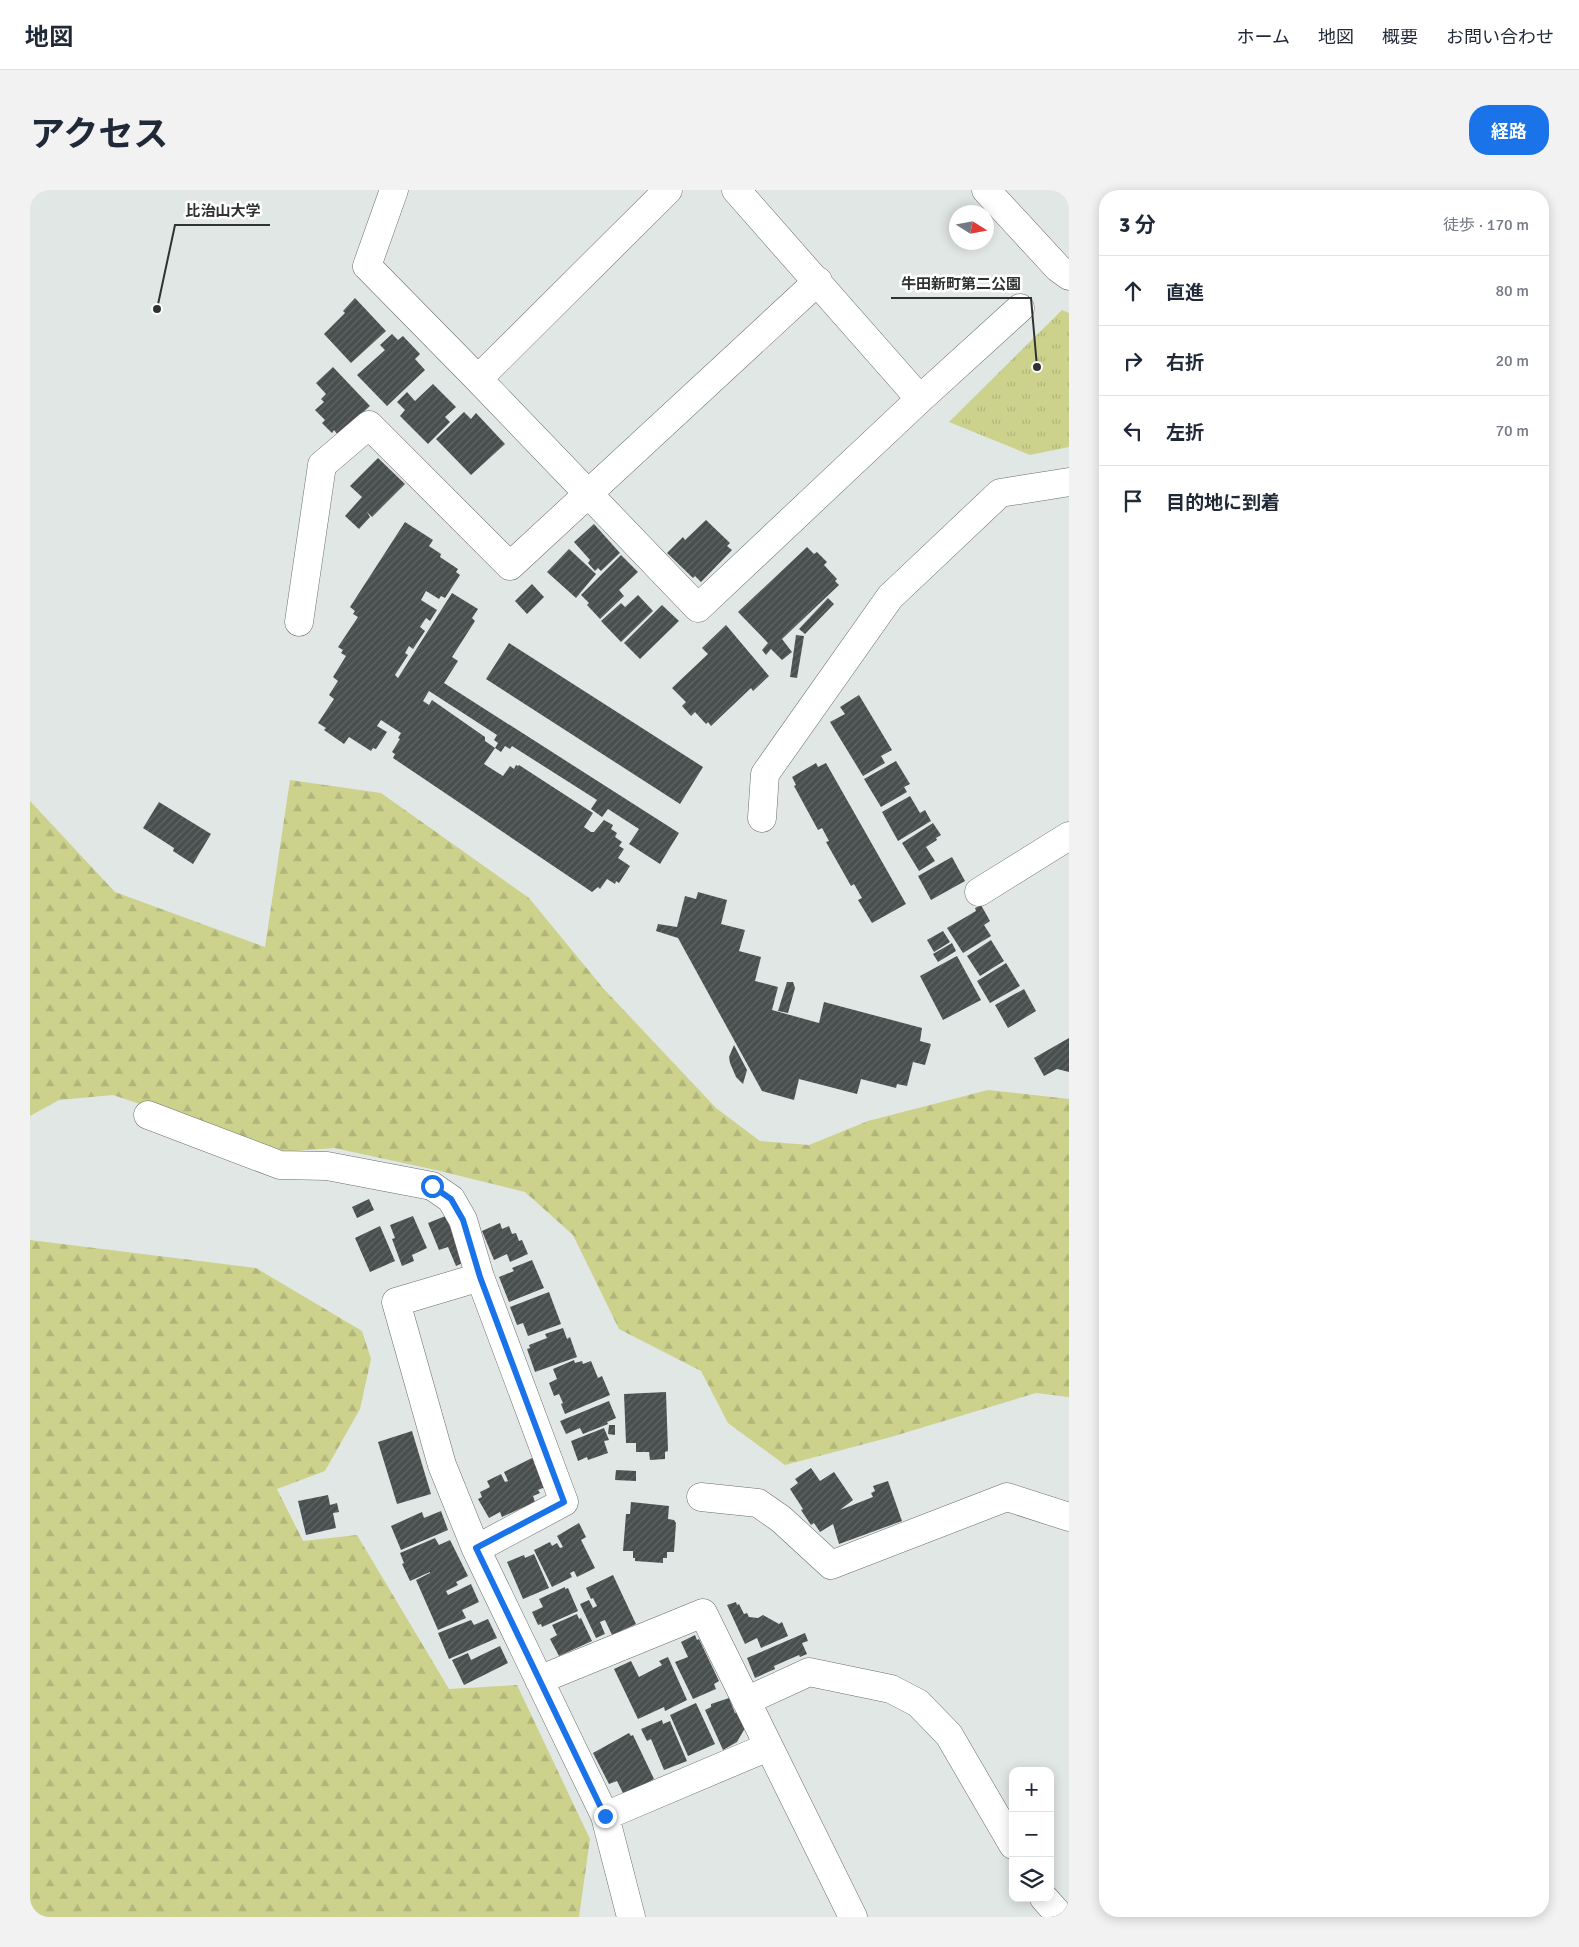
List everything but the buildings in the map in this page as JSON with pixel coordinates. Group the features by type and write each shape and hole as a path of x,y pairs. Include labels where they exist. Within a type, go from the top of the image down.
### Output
{"street":[{"path":"394,190 367,266 698,608 920,399 1020,308"},
{"path":"478,379 668,190"},
{"path":"736,190 920,399"},
{"path":"986,190 1058,268 1069,276"},
{"path":"299,622 322,465 369,424 510,566 818,281"},
{"path":"762,818 765,774 890,597 1000,493 1069,482"},
{"path":"979,892 1069,836"},
{"path":"148,1115 280,1165 327,1166 432,1186 451,1199 459,1213 480,1277 564,1502 476,1548"},
{"path":"480,1277 396,1302 442,1465 476,1548 605,1816 630,1917"},
{"path":"701,1497 758,1503 781,1519 831,1565 1007,1497 1069,1516"},
{"path":"539,1680 703,1613 853,1917"},
{"path":"746,1701 809,1672 891,1689 918,1703 949,1735 1009,1838"},
{"path":"605,1816 768,1747"},
{"path":"1048,1902 1061,1917"}],"green space":[{"path":"1062,310 1069,313 1069,447 1030,455 949,422"},
{"path":"290,780 381,793 529,898 603,988 716,1108 760,1141 809,1145 868,1121 988,1090 1069,1099 1069,1397 1036,1393 891,1437 785,1465 728,1423 701,1371 619,1329 573,1235 525,1192 334,1148 283,1152 113,1095 59,1100 30,1116 30,801 115,892 265,947"},
{"path":"30,1240 256,1268 362,1331 371,1359 360,1409 325,1471 277,1489 303,1541 357,1535 449,1689 517,1685 590,1839 579,1917 30,1917"}],"place":[{"name":"比治山大学","path":"157,309"},
{"name":"牛田新町第二公園","path":"1037,367"}],"route":[{"path":"432,1186 451,1199 463,1220 480,1277 564,1502 476,1548 605,1816"}]}
